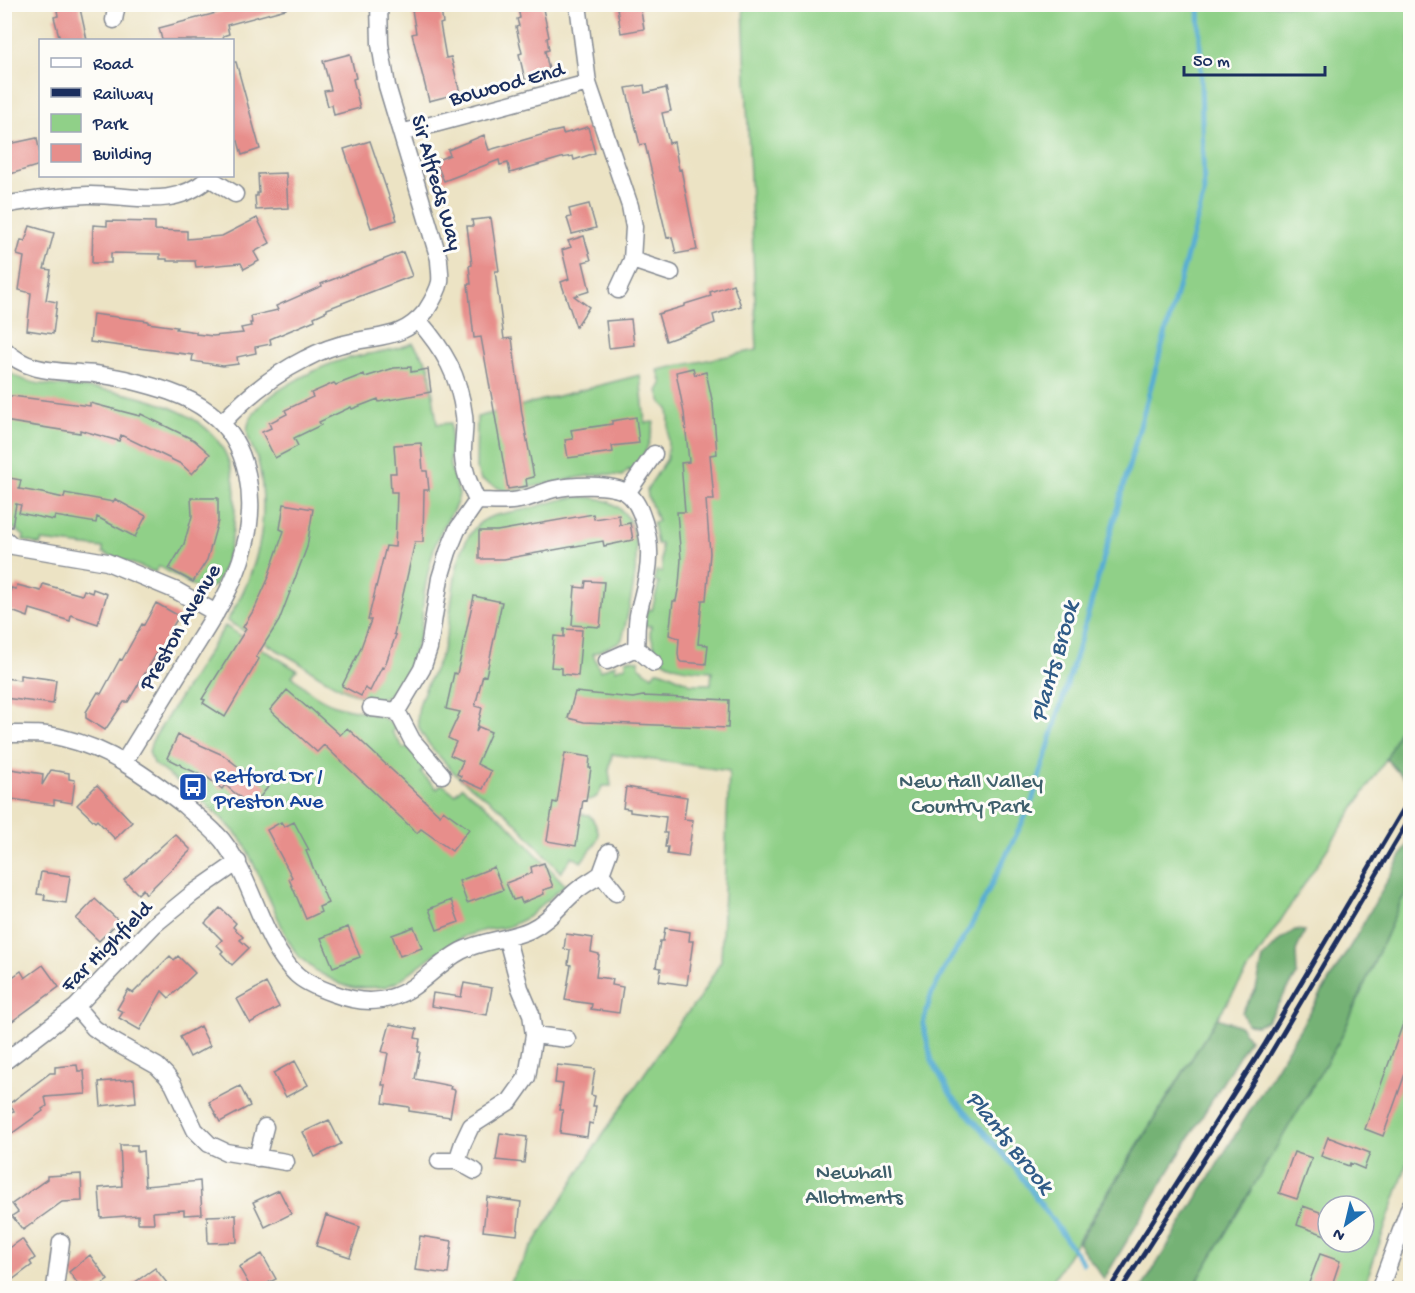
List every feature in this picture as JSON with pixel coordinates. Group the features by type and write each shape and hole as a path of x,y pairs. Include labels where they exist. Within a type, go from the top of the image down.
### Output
{"street":[{"name":"Sir Alfreds Way","path":"222,423 254,392 305,359 327,349 392,335 407,329 418,321 431,304 440,282 439,259 382,65 379,4"},
{"name":"Bowood End","path":"578,4 588,83 630,206 634,227 632,260 618,290"},
{"name":"Bowood End","path":"401,133 588,83"},
{"path":"4,205 50,197 89,195 148,200 173,197 195,190 208,177 235,194"},
{"path":"632,260 671,273"},
{"path":"418,321 443,352 458,384 464,416 463,459 468,482 477,501"},
{"name":"Preston Avenue","path":"4,349 20,361 38,369 108,376 168,392 195,403 222,423 242,457 249,476 249,525 244,549 232,582 216,613 124,762"},
{"path":"627,493 654,454"},
{"path":"477,501 517,501 555,489 581,486 610,488 627,493 645,524 649,540 647,578 638,615 636,648"},
{"path":"397,711 422,669 429,648 440,578 448,552 457,530 477,501"},
{"path":"7,548 107,562 177,591 216,613"},
{"path":"607,661 636,648"},
{"path":"636,648 654,663"},
{"path":"371,708 397,711"},
{"path":"397,711 412,740 442,775"},
{"path":"4,734 62,737 92,747 124,762 157,784 221,839 238,862 282,959 298,976 324,990 352,1000 378,1001 399,996 416,986 461,951 507,939 532,929 554,914 575,892 601,874 609,852"},
{"name":"Far Highfield","path":"4,1062 76,1007 154,926 192,894 238,862"},
{"path":"601,874 616,893"},
{"path":"458,1161 471,1126 510,1101 527,1077 534,1035 531,1014 520,988 507,939"},
{"path":"76,1007 94,1028 157,1066 166,1075 173,1084 195,1130 209,1144 226,1152 286,1162"},
{"path":"534,1035 567,1039"},
{"path":"256,1158 265,1127"},
{"path":"439,1161 458,1161 475,1172"},
{"path":"1380,1288 1409,1213"},
{"path":"55,1288 61,1242"}],"green space":[{"name":"New Hall Valley Country Park","path":"743,5 1410,5 1410,706 1386,759 1217,1018 1048,1288 506,1288 603,1134 679,1023 699,999 721,961 729,771 612,754 609,771 611,786 602,786 597,796 589,800 581,800 581,814 589,815 595,823 598,830 597,840 581,862 572,856 561,873 509,816 459,777 437,754 419,728 418,710 442,652 459,558 473,530 492,516 574,497 606,501 623,511 632,527 636,547 632,593 623,636 621,641 593,654 600,671 615,664 615,670 626,666 626,659 639,660 639,666 652,676 656,671 663,671 691,684 711,684 712,671 677,667 663,660 651,647 655,647 650,634 651,626 644,625 647,609 652,610 659,583 654,582 656,571 662,572 661,544 657,544 653,523 658,521 647,489 667,459 668,409 662,403 658,391 662,384 658,370 757,350"},
{"path":"413,343 429,365 437,424 451,423 450,466 459,494 433,552 424,593 421,629 410,661 398,686 393,691 384,697 372,698 343,689 227,621 238,603 254,565 262,526 262,486 259,465 249,439 248,428 253,414 264,401 306,375 340,361"},
{"path":"4,369 33,383 118,392 153,401 185,414 210,432 226,454 234,481 235,499 228,556 214,586 202,591 159,566 155,572 103,553 103,548 42,541 40,545 23,540 24,536 5,522"},
{"path":"640,375 645,423 654,422 646,450 632,475 629,469 622,476 603,474 507,492 481,480 476,468 477,417"},
{"path":"225,626 297,670 292,676 329,703 376,715 390,722 395,728 392,732 404,749 408,746 425,767 421,773 437,789 442,784 455,794 462,787 507,823 565,885 528,917 508,927 465,936 435,954 397,982 385,987 354,988 340,984 316,971 297,955 288,940 244,843 213,811 154,764 149,752 152,741"},
{"path":"1410,706 1410,777 1408,783 1386,759"},
{"path":"1410,840 1410,889 1401,901 1341,1038 1193,1288 1142,1288 1354,940"},
{"path":"1410,889 1410,1155 1376,1253 1376,1194 1316,1194 1316,1254 1376,1254 1364,1288 1193,1288 1341,1038 1401,901"},
{"path":"1295,930 1305,931 1296,951 1297,975 1267,1021 1257,1025 1247,1024 1242,1012 1256,989 1263,958 1280,940"},
{"path":"1217,1018 1240,1026 1249,1039 1104,1279 1078,1243"}],"building":[{"path":"56,4 79,4 87,39 60,39 54,17 58,16"},
{"path":"226,4 285,4 286,9 227,25 229,34 223,36 224,39 162,39 159,28 228,10"},
{"path":"411,4 440,4 443,23 440,24 446,58 451,57 460,93 429,101 412,34 416,33"},
{"path":"517,4 542,4 549,37 547,38 549,50 545,51 550,75 525,80 516,27 519,26 517,19 520,18"},
{"path":"640,5 644,29 621,33 617,8"},
{"path":"350,54 360,108 334,115 332,105 328,106 324,91 331,90 323,61"},
{"path":"234,62 236,62 260,149 242,155 238,141 234,142"},
{"path":"644,85 645,93 666,88 671,111 662,113 669,143 674,142 679,170 681,169 697,250 676,254 672,237 667,238 645,144 640,145 626,88"},
{"path":"588,127 595,153 574,160 573,156 561,158 510,173 508,163 500,165 499,160 444,181 435,161 450,155 448,150 484,135 489,150 548,133 562,130 563,134"},
{"path":"37,138 39,165 4,176 4,145"},
{"path":"370,141 397,220 371,228 344,149"},
{"path":"286,173 288,208 256,210 255,196 259,193 258,174"},
{"path":"589,204 596,228 572,234 567,218 571,217 569,209"},
{"path":"257,218 270,243 254,252 259,261 244,269 241,263 196,267 195,261 167,261 167,259 160,259 160,254 111,253 111,263 92,263 93,225 107,226 107,221 155,222 155,230 187,231 187,239 222,236"},
{"path":"491,218 499,271 495,271 504,339 512,338 522,414 534,477 526,479 527,486 508,489 481,337 474,338 468,284 471,284 469,266 472,265 467,226 473,226 472,220"},
{"path":"30,226 54,233 44,269 51,270 46,300 57,302 53,334 27,330 31,293 19,290 24,257 17,255 21,240 25,241"},
{"path":"584,236 591,260 583,262 590,291 574,296 589,307 576,327 561,282 569,279 562,250 571,247 568,241"},
{"path":"403,252 412,276 327,309 314,317 315,320 270,339 271,344 255,347 256,353 237,357 238,364 223,366 192,361 193,355 90,342 93,314 148,321 148,323 196,332 196,334 213,336 243,333 241,328 251,326 251,316 278,310 276,306 322,286 321,284"},
{"path":"733,284 741,306 713,315 715,323 666,341 658,314 711,296 710,292"},
{"path":"631,319 634,345 609,348 606,321"},
{"path":"411,367 411,372 428,369 431,392 379,402 378,399 352,409 351,407 319,422 321,425 294,438 298,446 275,458 262,432 271,428 269,423 287,414 285,410 313,397 311,393 334,383 336,385 364,374 365,377 394,368"},
{"path":"693,368 695,375 706,372 713,404 717,454 710,455 714,500 706,500 710,553 706,600 702,600 698,644 708,645 706,664 681,662 678,654 679,638 669,635 673,601 676,601 679,585 681,559 677,512 685,512 681,463 689,462 684,413 676,372"},
{"path":"4,395 90,406 90,403 140,416 141,414 194,440 210,454 192,474 181,464 121,435 119,441 80,430 80,433 4,421"},
{"path":"636,417 639,443 612,446 613,452 568,458 565,440 573,439 571,430 612,424 612,421"},
{"path":"421,443 423,471 427,471 429,490 424,490 423,542 415,542 394,634 396,635 384,668 382,667 370,691 365,688 361,696 342,686 360,650 371,620 368,620 386,546 395,547 397,492 391,492 390,473 396,473 394,445"},
{"path":"4,477 21,480 19,489 64,498 65,493 113,502 115,499 146,516 135,537 97,517 96,523 55,516 54,520 19,513 21,505 16,504 12,527 4,527"},
{"path":"191,498 218,498 218,521 207,560 193,582 169,569 184,544 192,516"},
{"path":"284,504 313,509 307,547 279,621 256,657 259,659 225,717 203,703 205,700 202,699 246,629 243,627 255,608 269,577 284,531 280,529"},
{"path":"593,514 594,519 619,515 620,525 630,523 633,540 604,546 603,541 504,559 479,559 479,531 497,531"},
{"path":"586,581 604,582 600,627 572,625 575,587 585,588"},
{"path":"43,584 82,595 84,590 92,593 93,589 107,594 98,624 71,615 70,621 30,609 28,617 6,609 11,588 16,589 17,585 41,591"},
{"path":"474,596 502,602 486,676 483,675 475,706 482,708 476,732 479,727 491,732 477,764 491,771 483,789 460,779 461,776 457,774 463,761 450,755 456,742 448,738 460,712 446,709 454,673 457,674"},
{"path":"156,603 179,616 128,702 124,702 105,730 86,718 86,712 98,692 101,694 120,659 122,660"},
{"path":"564,629 582,630 578,676 562,674 562,668 551,667 554,636 564,637"},
{"path":"20,675 56,680 53,704 4,698 4,678 20,680"},
{"path":"287,690 340,735 347,728 440,815 443,810 469,829 452,851 421,829 417,833 324,745 317,752 270,710"},
{"path":"575,692 633,698 643,696 729,700 728,728 584,722 568,718"},
{"path":"178,735 223,755 244,771 246,769 268,787 252,807 225,785 222,789 208,778 167,758"},
{"path":"565,753 590,757 589,768 591,768 586,801 583,800 576,846 547,841 553,802 557,803"},
{"path":"4,768 43,774 42,785 51,770 69,773 69,779 75,780 72,803 54,800 54,805 4,798"},
{"path":"97,785 132,822 115,839 97,820 95,822 77,805"},
{"path":"626,787 687,797 684,819 693,820 688,857 667,854 668,847 665,847 667,833 664,833 666,817 630,812 630,809 623,808"},
{"path":"281,822 284,827 294,822 309,850 306,851 328,903 319,907 321,912 306,919 289,879 292,877 267,830"},
{"path":"175,834 191,850 146,894 143,889 138,894 124,880"},
{"path":"544,863 553,887 543,890 544,894 522,903 520,898 513,900 506,883 532,873 531,867"},
{"path":"494,867 503,890 467,903 459,881"},
{"path":"41,872 70,876 66,903 44,900 45,895 37,894"},
{"path":"95,899 119,921 99,941 76,919"},
{"path":"451,900 459,922 437,930 429,909"},
{"path":"220,908 236,923 233,927 243,937 240,940 249,948 232,965 217,945 222,940 205,923"},
{"path":"348,927 360,957 333,967 321,938"},
{"path":"414,927 422,948 400,956 392,935"},
{"path":"665,928 690,932 689,941 693,941 687,985 659,981 661,968 656,967 660,941 663,941"},
{"path":"566,934 593,938 591,952 599,954 596,977 613,979 612,985 623,987 619,1013 591,1009 592,1004 565,1000 571,965 568,964 570,950 564,949"},
{"path":"170,956 174,960 178,956 195,973 169,998 162,991 140,1030 119,1018 123,1012 117,1009 128,990 133,993"},
{"path":"43,965 59,987 4,1027 4,983 21,971 25,978"},
{"path":"266,983 279,1007 250,1023 237,999"},
{"path":"464,983 492,988 487,1015 431,1006 433,993 461,997"},
{"path":"1409,1007 1410,1060 1383,1136 1365,1129"},
{"path":"390,1024 417,1029 415,1038 420,1039 418,1052 420,1052 415,1079 451,1086 450,1089 455,1090 450,1117 409,1111 409,1107 383,1103 386,1085 382,1085 388,1053 382,1052"},
{"path":"200,1026 210,1046 190,1057 180,1037"},
{"path":"295,1061 308,1085 286,1097 273,1073"},
{"path":"77,1065 78,1071 84,1071 86,1094 45,1097 47,1106 42,1109 43,1111 4,1139 4,1118 14,1111 9,1104 50,1073 55,1073 55,1067"},
{"path":"557,1065 595,1069 591,1095 595,1096 593,1106 596,1106 593,1124 589,1123 587,1137 560,1133 563,1110 559,1110 563,1084 555,1083"},
{"path":"134,1079 136,1102 101,1106 99,1082"},
{"path":"240,1086 250,1106 220,1122 209,1102"},
{"path":"329,1120 341,1144 315,1157 303,1132"},
{"path":"500,1133 527,1137 524,1163 496,1160"},
{"path":"1328,1137 1370,1153 1364,1169 1321,1156"},
{"path":"120,1145 137,1145 137,1152 143,1151 145,1186 200,1181 202,1214 184,1215 184,1210 153,1212 154,1223 138,1223 138,1215 101,1218 99,1188 122,1186"},
{"path":"1294,1152 1312,1158 1297,1199 1279,1193"},
{"path":"81,1174 82,1201 62,1202 23,1230 12,1216 18,1212 12,1204 47,1179 47,1176"},
{"path":"279,1190 291,1214 265,1227 253,1202"},
{"path":"487,1197 521,1202 517,1235 483,1231"},
{"path":"1303,1206 1316,1211 1316,1232 1297,1225"},
{"path":"236,1215 237,1242 208,1243 207,1216"},
{"path":"326,1215 360,1227 350,1257 316,1246"},
{"path":"420,1236 452,1241 448,1274 415,1270"},
{"path":"22,1239 35,1258 30,1262 32,1265 4,1286 4,1252"},
{"path":"262,1254 276,1279 258,1288 251,1288 239,1267"},
{"path":"1320,1254 1340,1261 1331,1288 1307,1288"},
{"path":"90,1255 108,1280 97,1288 81,1288 69,1272"},
{"path":"155,1268 171,1288 127,1288"}],"waterway":[{"name":"Plants Brook","path":"1083,1263 1012,1164 951,1095 932,1061 923,1024 931,995 970,928 1031,805 1089,611 1204,194 1199,4"}],"railway":[{"path":"1110,1288 1265,1044 1410,798"},
{"path":"1122,1288 1259,1073 1410,818"}],"place":[{"name":"Retford Dr / Preston Ave","path":"193,787"}],"park label":[{"name":"Newhall Allotments","path":"854,1182"}]}
